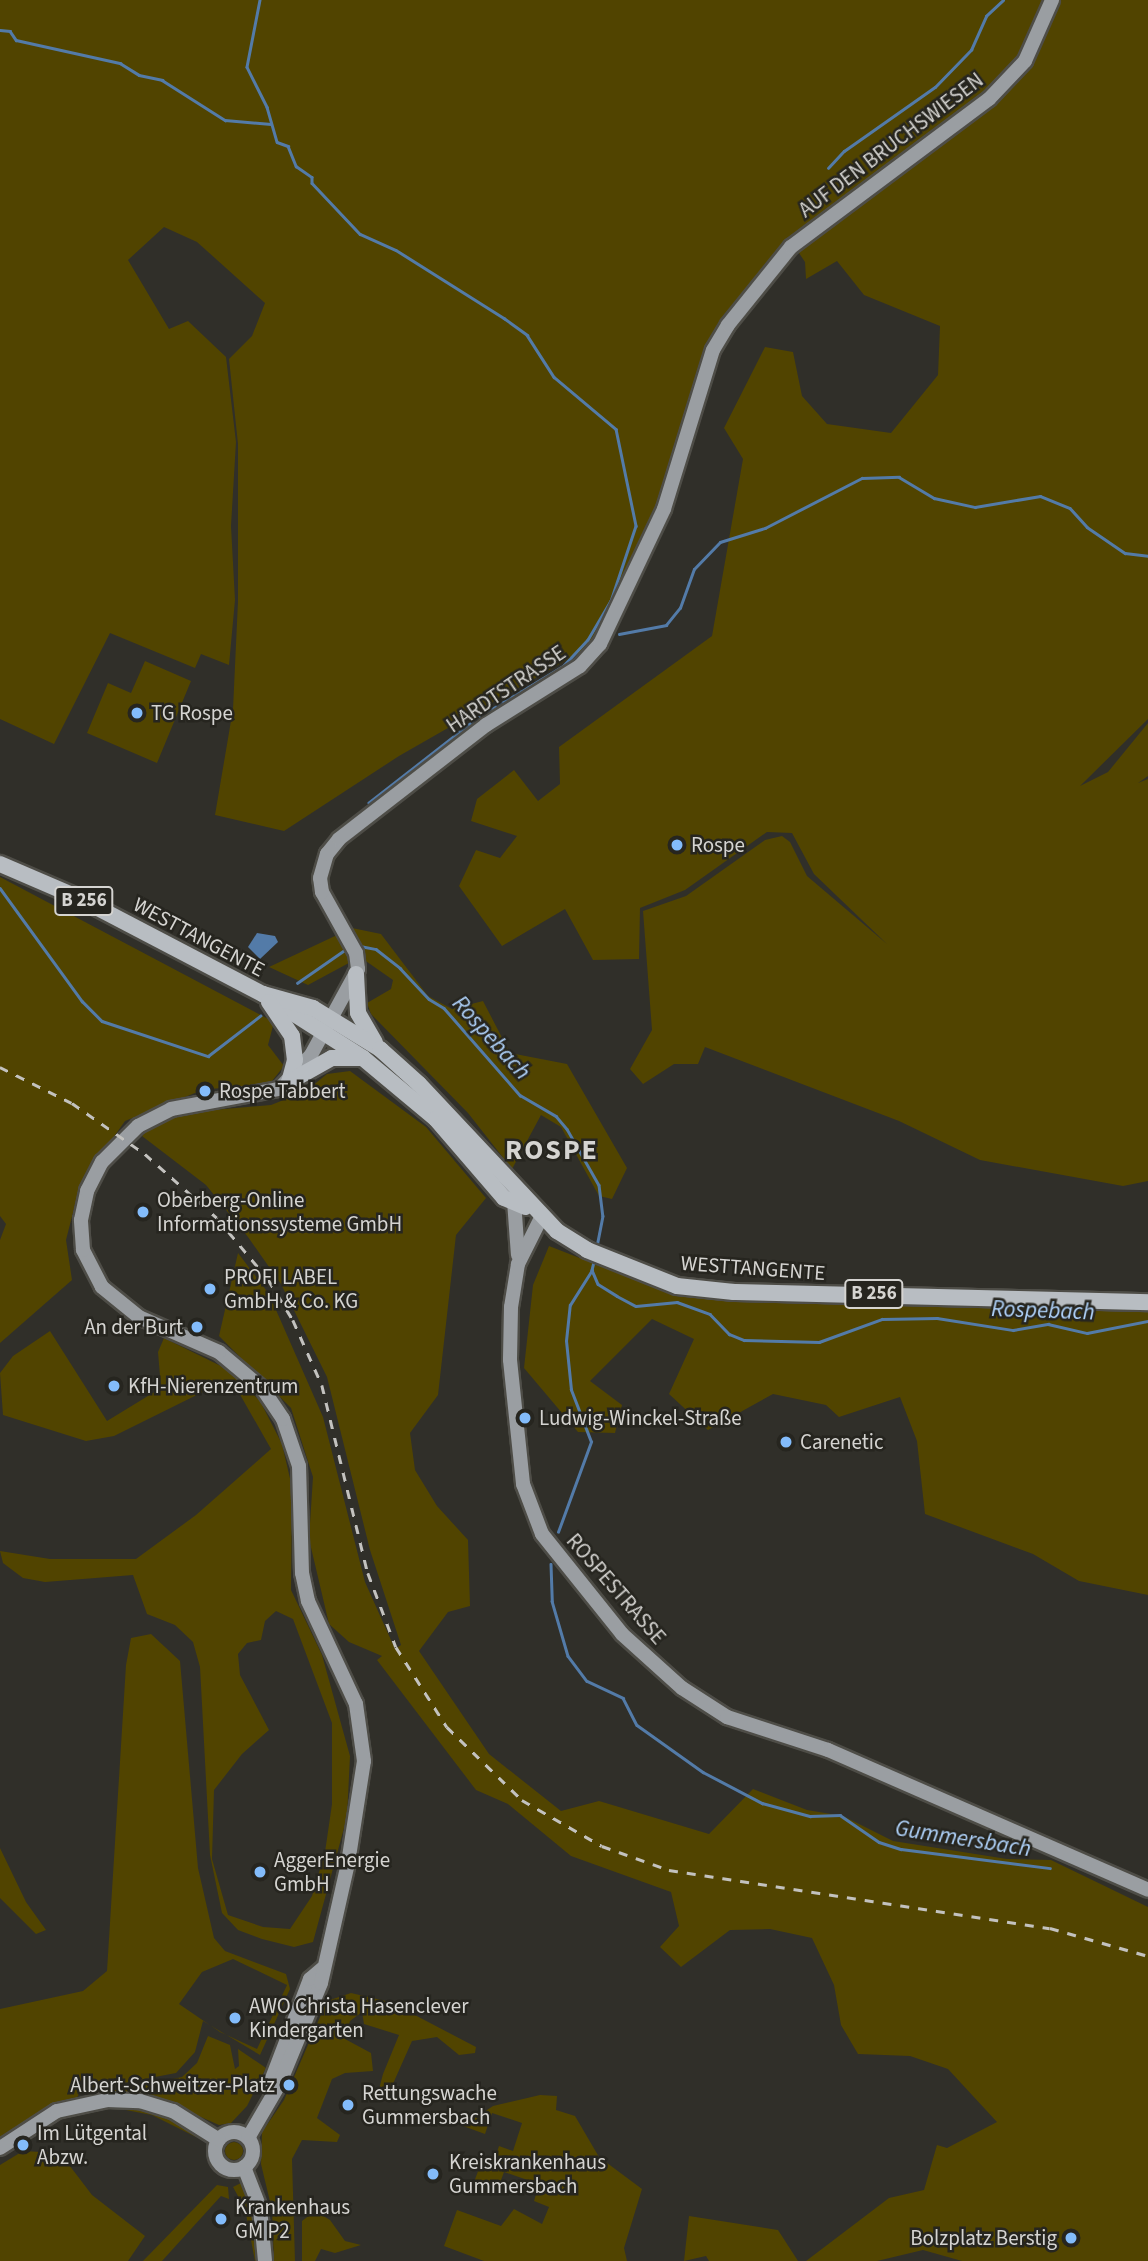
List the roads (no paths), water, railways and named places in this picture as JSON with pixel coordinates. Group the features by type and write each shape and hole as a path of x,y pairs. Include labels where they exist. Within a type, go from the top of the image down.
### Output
{"main road":[{"name":"WESTTANGENTE","path":"0,864 79,898 263,994 363,1058 429,1112 499,1192 541,1216 587,1250 606,1259 677,1286 734,1292 1148,1302"},
{"name":"B 256","path":"356,974 358,1013 380,1049"},
{"name":"WESTTANGENTE","path":"263,994 299,1003 332,1018 380,1049 419,1084 541,1216"},
{"name":"B 256","path":"263,994 292,1036 295,1060 289,1082"},
{"path":"289,1082 332,1058 363,1058"}],"street":[{"name":"AUF DEN BRUCHSWIESEN","path":"791,247 989,99 1026,61 1052,0"},
{"name":"HARDTSTRASSE","path":"289,1082 324,1034 356,974 353,946 322,892 320,878 327,854 339,839 486,726 580,666 600,644 664,509 713,350 791,247"},
{"path":"244,2136 273,2078 310,1979 322,1969 348,1863 364,1761 356,1704 309,1601 302,1573 304,1501 290,1434 263,1389 242,1369 197,1339 139,1317 119,1305 91,1270 83,1250 81,1220 87,1191 102,1162 138,1126 170,1110 261,1096 289,1082"},
{"path":"514,1201 518,1264"},
{"name":"ROSPESTRASSE","path":"541,1216 518,1264 510,1360 519,1457 530,1506 546,1540 643,1657 727,1717 828,1750 1148,1890"},
{"path":"0,2148 57,2111 107,2100 139,2101 173,2111 219,2140"},
{"path":"244,2136 229,2133 219,2140 216,2153 223,2166 244,2167"},
{"path":"244,2136 253,2155 244,2167"},
{"path":"244,2167 260,2208 265,2261"}],"water":[{"path":"257,933 275,936 278,942 260,959 248,947"}],"waterway":[{"path":"260,0 247,67 267,107 277,142 288,146 296,166 312,177 312,183 360,234 396,250 527,335 554,377 616,429 636,526 611,601 588,640 564,666 478,718 369,803"},
{"path":"828,168 844,151 935,87 971,50 986,16 1003,0"},
{"path":"0,30 10,31 16,40 120,63 139,75 162,80 225,120 271,124"},
{"path":"619,634 666,625 680,608 694,569 720,542 765,528 862,478 899,477 934,498 975,507 1040,496 1070,508 1087,527 1125,553 1148,556"},
{"name":"Rospebach","path":"0,888 82,1001 102,1021 208,1056 260,1016"},
{"name":"Rospebach","path":"360,946 376,949 400,968 429,999 444,1008 520,1095 556,1116 567,1129 599,1185 603,1216 597,1248"},
{"name":"Rospebach","path":"297,983 346,949"},
{"name":"Rospebach","path":"595,1258 592,1270 598,1284 617,1296 636,1306 677,1302 710,1314 729,1334 744,1340 819,1342 882,1319 937,1318 1013,1330 1048,1324 1087,1333 1148,1321"},
{"name":"Gummersbach","path":"558,1532 591,1442 571,1390 566,1341 570,1305 592,1270"},
{"name":"Gummersbach","path":"551,1564 552,1601 568,1656 587,1681 623,1698 637,1725 703,1772 762,1803 810,1816 840,1815 879,1842 901,1849 1050,1868"}],"railway":[{"path":"0,1067 72,1103 145,1154 217,1218 268,1279 293,1320 322,1385 368,1573 396,1647 447,1727 522,1800 602,1846 669,1870 1050,1928 1148,1956"}],"place":[{"name":"TG Rospe","path":"137,713"},
{"name":"Rospe","path":"677,845"},
{"name":"Rospe Tabbert","path":"205,1091"},
{"name":"Oberberg-Online Informationssysteme GmbH","path":"143,1212"},
{"name":"PROFI LABEL GmbH & Co. KG","path":"210,1289"},
{"name":"An der Burt","path":"197,1327"},
{"name":"KfH-Nierenzentrum","path":"114,1386"},
{"name":"Ludwig-Winckel-Straße","path":"525,1418"},
{"name":"Carenetic","path":"786,1442"},
{"name":"AggerEnergie GmbH","path":"260,1872"},
{"name":"AWO Christa Hasenclever Kindergarten","path":"235,2018"},
{"name":"Albert-Schweitzer-Platz","path":"289,2085"},
{"name":"Rettungswache Gummersbach","path":"348,2105"},
{"name":"Im Lütgental Abzw.","path":"23,2145"},
{"name":"Kreiskrankenhaus Gummersbach","path":"433,2174"},
{"name":"Krankenhaus GM P2","path":"221,2219"},
{"name":"Bolzplatz Berstig","path":"1071,2238"}],"district":[{"name":"ROSPE","path":"552,1150"}]}
